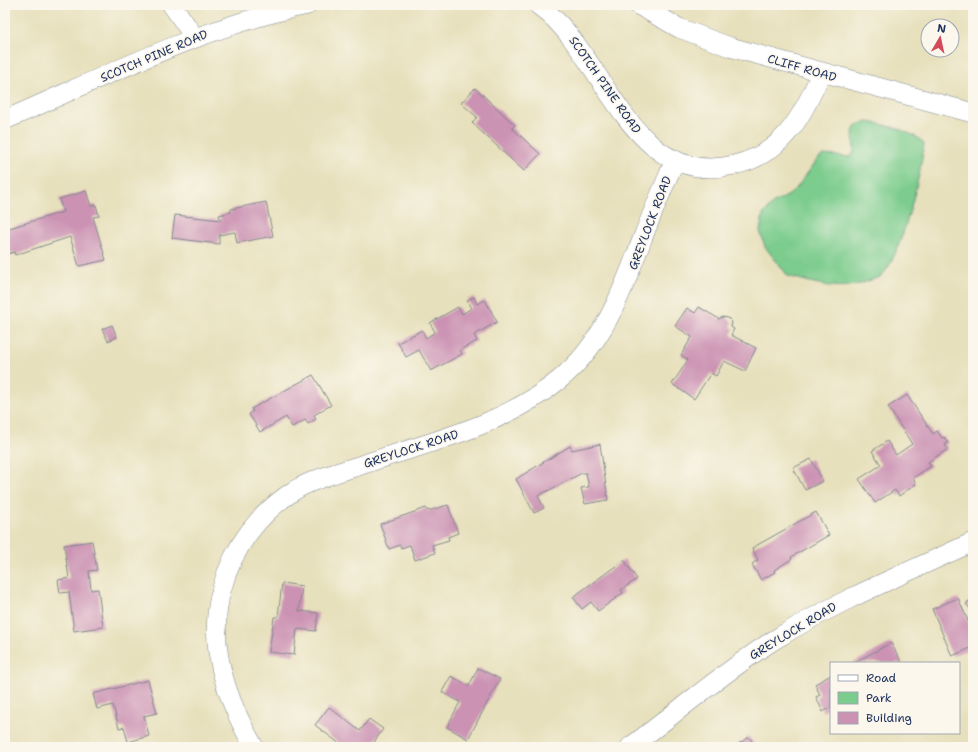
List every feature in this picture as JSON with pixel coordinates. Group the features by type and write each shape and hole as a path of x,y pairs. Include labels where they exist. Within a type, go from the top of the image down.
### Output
{"street":[{"path":"172,5 195,38"},
{"name":"SCOTCH PINE ROAD","path":"5,120 195,38 258,17 308,5"},
{"name":"SCOTCH PINE ROAD","path":"538,5 555,18 572,38 638,133 655,149 674,160 699,167 719,168 740,164 775,146 790,132 807,104 821,73"},
{"name":"CLIFF ROAD","path":"638,5 679,28 707,39 821,73 973,113"},
{"name":"GREYLOCK ROAD","path":"254,747 241,723 224,680 215,630 218,602 225,575 244,538 272,508 302,486 490,422 522,406 560,379 590,347 615,308 674,160"},
{"name":"GREYLOCK ROAD","path":"630,747 746,659 787,632 849,599 973,542"}],"green space":[{"path":"868,122 905,131 924,143 920,172 915,191 903,233 889,266 878,278 850,286 830,286 788,276 765,247 760,231 763,215 772,204 789,195 798,186 817,160 823,155 850,157 854,152 853,132 856,125"}],"building":[{"path":"475,88 515,125 512,128 540,154 524,171 472,123 477,117 461,103"},
{"path":"86,191 91,206 96,205 99,216 93,217 106,260 79,266 70,237 15,255 14,252 5,255 5,242 9,241 6,229 63,212 59,199"},
{"path":"266,202 273,236 237,243 235,232 219,235 219,244 172,238 175,215 221,220 219,215 231,212 231,209"},
{"path":"474,297 477,304 485,300 497,322 474,335 477,341 460,350 462,354 431,371 419,350 406,357 398,343 422,330 426,338 435,332 430,323 458,307 462,314 472,308 467,300"},
{"path":"699,307 719,319 723,317 728,318 732,322 731,327 734,329 731,335 756,348 745,371 724,361 716,376 711,373 694,399 672,384 688,360 681,355 692,337 675,326 687,308 695,313"},
{"path":"112,325 117,337 108,341 102,329"},
{"path":"313,375 331,405 314,415 316,419 308,424 305,420 292,427 286,417 260,432 249,414 253,411 251,409"},
{"path":"907,395 933,434 937,431 942,438 944,437 948,443 945,445 948,449 928,462 931,466 913,478 916,484 899,496 895,490 875,503 859,479 881,465 872,451 887,441 896,455 912,444 888,407"},
{"path":"600,444 608,500 585,504 581,488 589,487 586,473 582,473 538,496 544,508 534,513 516,479 570,446 572,450"},
{"path":"811,459 823,481 805,490 793,468"},
{"path":"448,505 458,533 448,537 449,540 432,545 435,553 415,560 410,545 401,548 400,545 389,549 380,524 426,508 428,511"},
{"path":"816,512 829,535 791,557 792,559 774,570 775,572 761,580 752,564 758,560 752,548"},
{"path":"92,541 97,570 89,571 91,590 98,589 103,627 74,631 69,592 60,593 58,580 69,578 64,545"},
{"path":"624,560 637,579 621,590 623,593 598,611 591,602 582,609 573,597"},
{"path":"282,583 302,586 299,611 318,613 316,631 297,629 294,655 269,652 274,617 278,617"},
{"path":"973,597 973,612 966,604"},
{"path":"958,598 973,632 973,647 952,656 932,609"},
{"path":"891,643 901,662 855,662"},
{"path":"478,668 500,679 468,739 447,727 460,702 442,692 451,676 469,686"},
{"path":"830,676 830,708 823,712 816,697 820,695 815,684"},
{"path":"148,680 157,713 144,716 149,736 128,742 124,727 119,728 113,705 97,709 93,694"},
{"path":"329,707 360,731 369,719 383,729 374,742 381,747 338,747 340,744 315,725"},
{"path":"749,737 756,747 734,747"}]}
